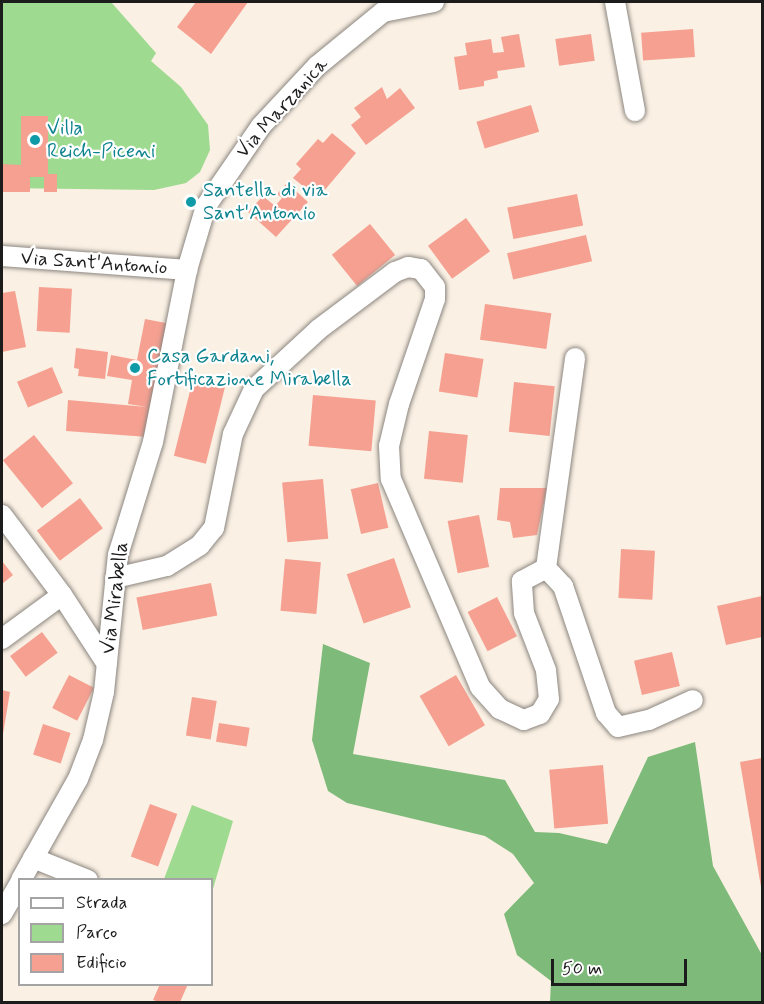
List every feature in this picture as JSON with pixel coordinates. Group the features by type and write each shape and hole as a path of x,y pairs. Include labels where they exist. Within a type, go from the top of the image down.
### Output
{"street":[{"name":"Via Marzanica","path":"187,270 197,230 217,185 286,97 383,12 434,2"},
{"path":"615,2 635,111"},
{"name":"Via Sant'Antonio","path":"2,256 187,270"},
{"path":"115,578 167,566 200,545 214,528 233,434 254,390 327,323 395,272 408,267 421,269 430,276 435,287 435,299 399,404 389,446 391,479 480,687 500,709 524,720 540,714 549,699 546,670 524,613 522,581 546,568"},
{"name":"Via Mirabella","path":"22,878 78,779 93,740 107,664 115,578 123,533 162,405 187,270"},
{"path":"546,568 575,358"},
{"path":"2,515 62,595 107,664"},
{"path":"546,568 563,586 606,713 618,727 649,720 693,700"},
{"path":"2,639 62,595"},
{"path":"33,858 85,878"},
{"name":"Via Mirabella","path":"4,907 18,884"}],"green space":[{"path":"2,2 111,2 156,53 151,61 181,87 208,125 210,150 200,172 186,183 154,190 2,188"},
{"path":"323,644 370,663 353,754 505,780 535,832 559,833 607,844 648,757 695,742 713,866 762,955 762,1002 550,1002 551,981 517,955 504,914 534,883 513,854 485,836 347,803 328,791 312,740"},
{"path":"192,805 233,821 213,889 213,878 164,878"}],"building":[{"path":"196,2 248,2 211,54 177,27"},
{"path":"693,29 695,57 643,61 641,33"},
{"path":"519,34 525,67 497,71 498,78 484,81 484,86 459,90 454,57 467,55 465,43 491,39 493,53 504,52 501,37"},
{"path":"591,34 595,61 559,66 555,39"},
{"path":"382,87 387,99 400,88 415,108 366,145 351,125 361,117 354,108"},
{"path":"531,105 539,132 485,148 476,122"},
{"name":"Villa Reich-Piceni","path":"21,116 48,116 48,174 57,174 57,192 44,192 44,177 30,177 30,192 2,192 2,164 21,165"},
{"path":"332,133 356,153 318,198 293,178 301,169 296,164 318,139 323,143"},
{"path":"287,183 308,202 276,237 248,212 263,196 275,206 282,198 277,194"},
{"path":"577,194 583,225 513,239 507,208"},
{"path":"466,218 490,251 452,279 428,246"},
{"path":"370,224 395,255 357,286 332,255"},
{"path":"586,235 592,261 513,280 507,253"},
{"path":"39,287 72,289 70,333 37,331"},
{"path":"15,291 26,347 2,352 2,293"},
{"path":"485,304 551,313 546,349 480,340"},
{"path":"145,319 171,324 148,437 66,431 68,400 147,407 128,404 132,380 107,376 111,355 137,360"},
{"path":"76,348 108,352 105,379 78,376 79,369 74,368"},
{"path":"445,353 484,359 477,398 439,392"},
{"path":"52,367 63,393 28,408 17,382"},
{"path":"193,379 225,387 206,464 174,456"},
{"path":"514,382 555,386 550,436 509,432"},
{"path":"313,395 376,400 371,451 309,446"},
{"path":"429,431 468,435 463,483 424,479"},
{"path":"34,435 73,483 42,508 3,460"},
{"path":"323,479 328,539 287,542 282,483"},
{"path":"378,483 388,528 361,534 351,489"},
{"path":"500,488 547,488 537,535 513,538 510,522 497,520"},
{"path":"80,498 103,528 60,561 37,530"},
{"path":"479,515 489,567 458,573 448,521"},
{"path":"621,549 655,551 652,600 618,598"},
{"path":"394,558 411,607 364,623 347,574"},
{"path":"285,559 321,562 316,614 280,611"},
{"path":"2,561 13,575 2,584"},
{"path":"211,583 217,615 143,630 136,598"},
{"path":"762,596 762,637 726,645 717,606"},
{"path":"497,597 517,636 488,651 468,612"},
{"path":"42,632 58,653 26,677 10,656"},
{"path":"672,652 680,686 642,695 634,661"},
{"path":"69,675 94,688 77,721 52,708"},
{"path":"456,675 485,725 449,746 420,696"},
{"path":"2,690 10,692 3,734 2,734"},
{"path":"192,697 217,701 211,739 186,736"},
{"path":"219,723 250,728 247,747 216,742"},
{"path":"43,724 71,733 61,763 33,754"},
{"path":"762,758 762,887 761,887 740,762"},
{"path":"603,765 608,824 554,828 549,770"},
{"path":"150,804 177,814 158,867 131,857"},
{"path":"159,986 187,986 180,1002 153,1000"}],"place":[{"name":"Villa Reich-Piceni","path":"35,140"},
{"name":"Santella di via Sant'Antonio","path":"191,202"},
{"name":"Casa Gardani, Fortificazione Mirabella","path":"135,368"}]}
